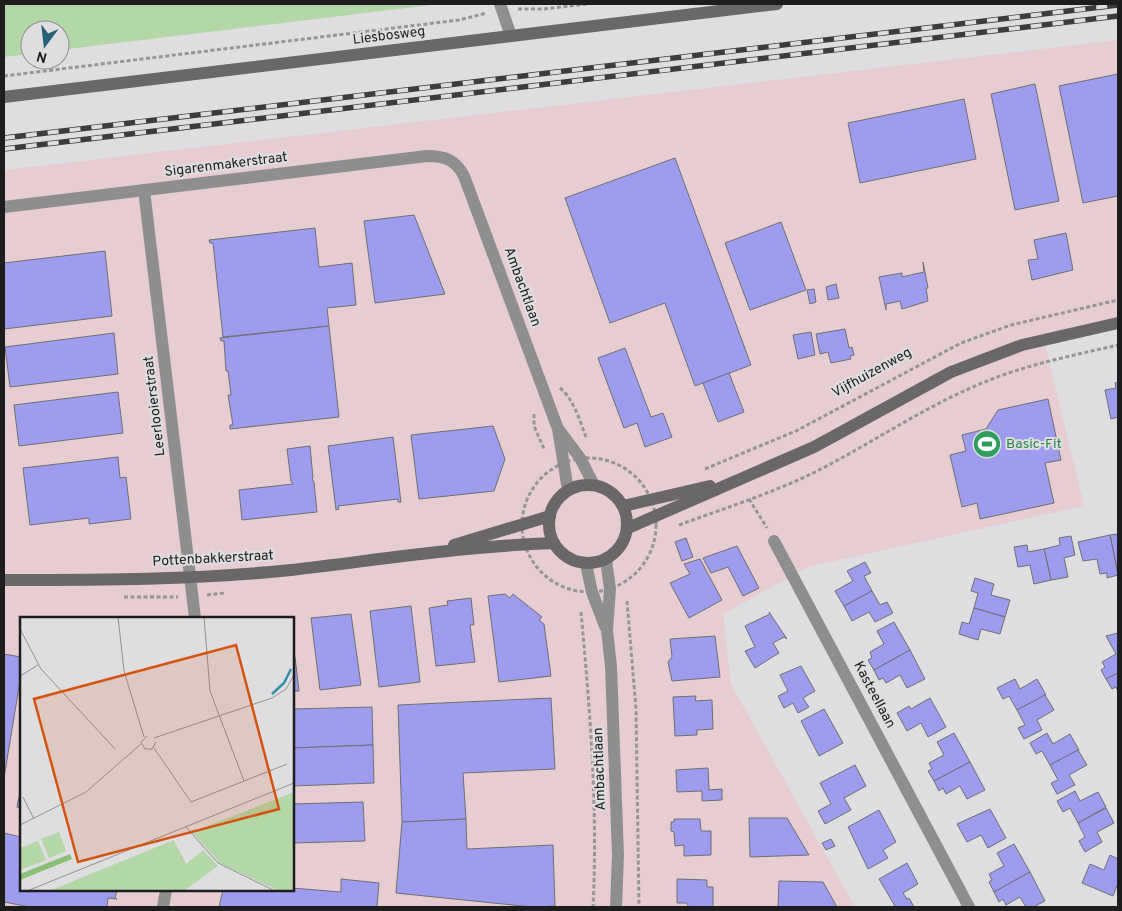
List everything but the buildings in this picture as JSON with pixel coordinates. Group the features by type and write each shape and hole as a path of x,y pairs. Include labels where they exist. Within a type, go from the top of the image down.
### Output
{"street":[{"name":"Liesbosweg","path":"4,97 778,4"},
{"path":"502,7 511,36"},
{"name":"Sigarenmakerstraat","path":"4,207 427,156 451,159"},
{"name":"Ambachtlaan","path":"451,159 460,167 464,176 558,429 562,464 568,490"},
{"name":"Leerlooierstraat","path":"144,190 195,617"},
{"path":"628,528 829,440 951,372 1022,346 1118,323"},
{"name":"Ambachtlaan","path":"558,429 580,458 594,485"},
{"path":"623,506 741,478"},
{"path":"594,485 608,490 623,506 628,528 621,546 606,560 586,564 568,558 554,543 549,531 550,516 556,502 568,490 579,486 594,485"},
{"name":"Pottenbakkerstraat","path":"423,554 550,516"},
{"name":"Kasteellaan","path":"774,541 969,907"},
{"name":"Pottenbakkerstraat","path":"4,580 190,577 289,570 423,554 524,544 554,543"},
{"name":"Ambachtlaan","path":"606,560 610,589 607,630 611,666 618,855 616,907"},
{"name":"Ambachtlaan","path":"586,564 585,592 607,630"},
{"path":"163,907 166,891"}],"path":[{"name":"Liesbosweg","path":"4,76 459,20 502,7 543,9 587,4"},
{"name":"Vijfhuizenweg","path":"698,472 796,431 961,343 1011,325 1118,300"},
{"path":"672,528 814,472 875,441 939,403 988,380 1055,360 1118,345"},
{"path":"537,371 564,391 577,415 588,442"},
{"path":"591,450 595,459"},
{"path":"654,487 646,490 638,479 626,469 613,462 580,458 552,468 532,488 522,516 521,526 524,544 530,557 542,574 561,586 585,592 610,589 625,582 646,560 655,534 664,531"},
{"path":"749,499 774,541"},
{"path":"625,582 636,709 639,907"},
{"path":"580,601 585,592"},
{"path":"581,611 591,716 596,856 593,907"}],"shaded area":[{"path":"1118,40 1118,323 1044,340 1084,506 808,567 723,614 731,684 855,907 4,907 4,170"}],"green space":[{"path":"4,4 440,4 70,49 70,20 20,20 20,55 4,57"}],"railway":[{"path":"4,138 1118,5"},
{"path":"4,149 1118,16"}],"place":[{"name":"Basic-Fit","path":"987,444"}]}
